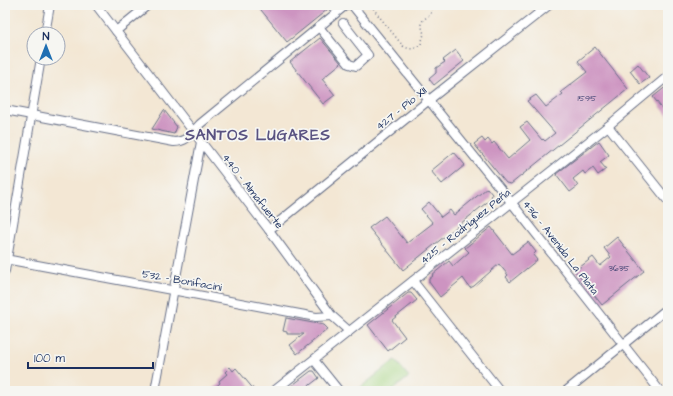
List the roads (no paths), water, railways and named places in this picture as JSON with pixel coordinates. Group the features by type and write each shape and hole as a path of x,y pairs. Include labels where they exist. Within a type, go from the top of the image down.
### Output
{"street":[{"path":"46,26 50,5"},
{"name":"440 - Almafuerte","path":"96,5 269,230 332,316"},
{"path":"116,31 148,5"},
{"path":"5,110 174,142 184,140 194,132 200,124 346,5"},
{"name":"436 - Avenida La Plata","path":"352,5 511,202 660,391"},
{"name":"427 - Pío XII","path":"269,230 429,100 550,5"},
{"path":"319,27 349,64 356,66 368,55 343,23"},
{"path":"5,271 40,66"},
{"name":"425 - Rodríguez Peña","path":"274,391 608,126 668,76"},
{"path":"608,126 668,201"},
{"path":"155,391 201,142"},
{"name":"532 - Bonifacini","path":"6,259 316,317 332,316"},
{"path":"413,281 500,391"},
{"path":"566,391 668,308"},
{"path":"332,316 349,331"},
{"path":"314,360 339,391"}],"district":[{"name":"SANTOS LUGARES","path":"258,135"}]}
